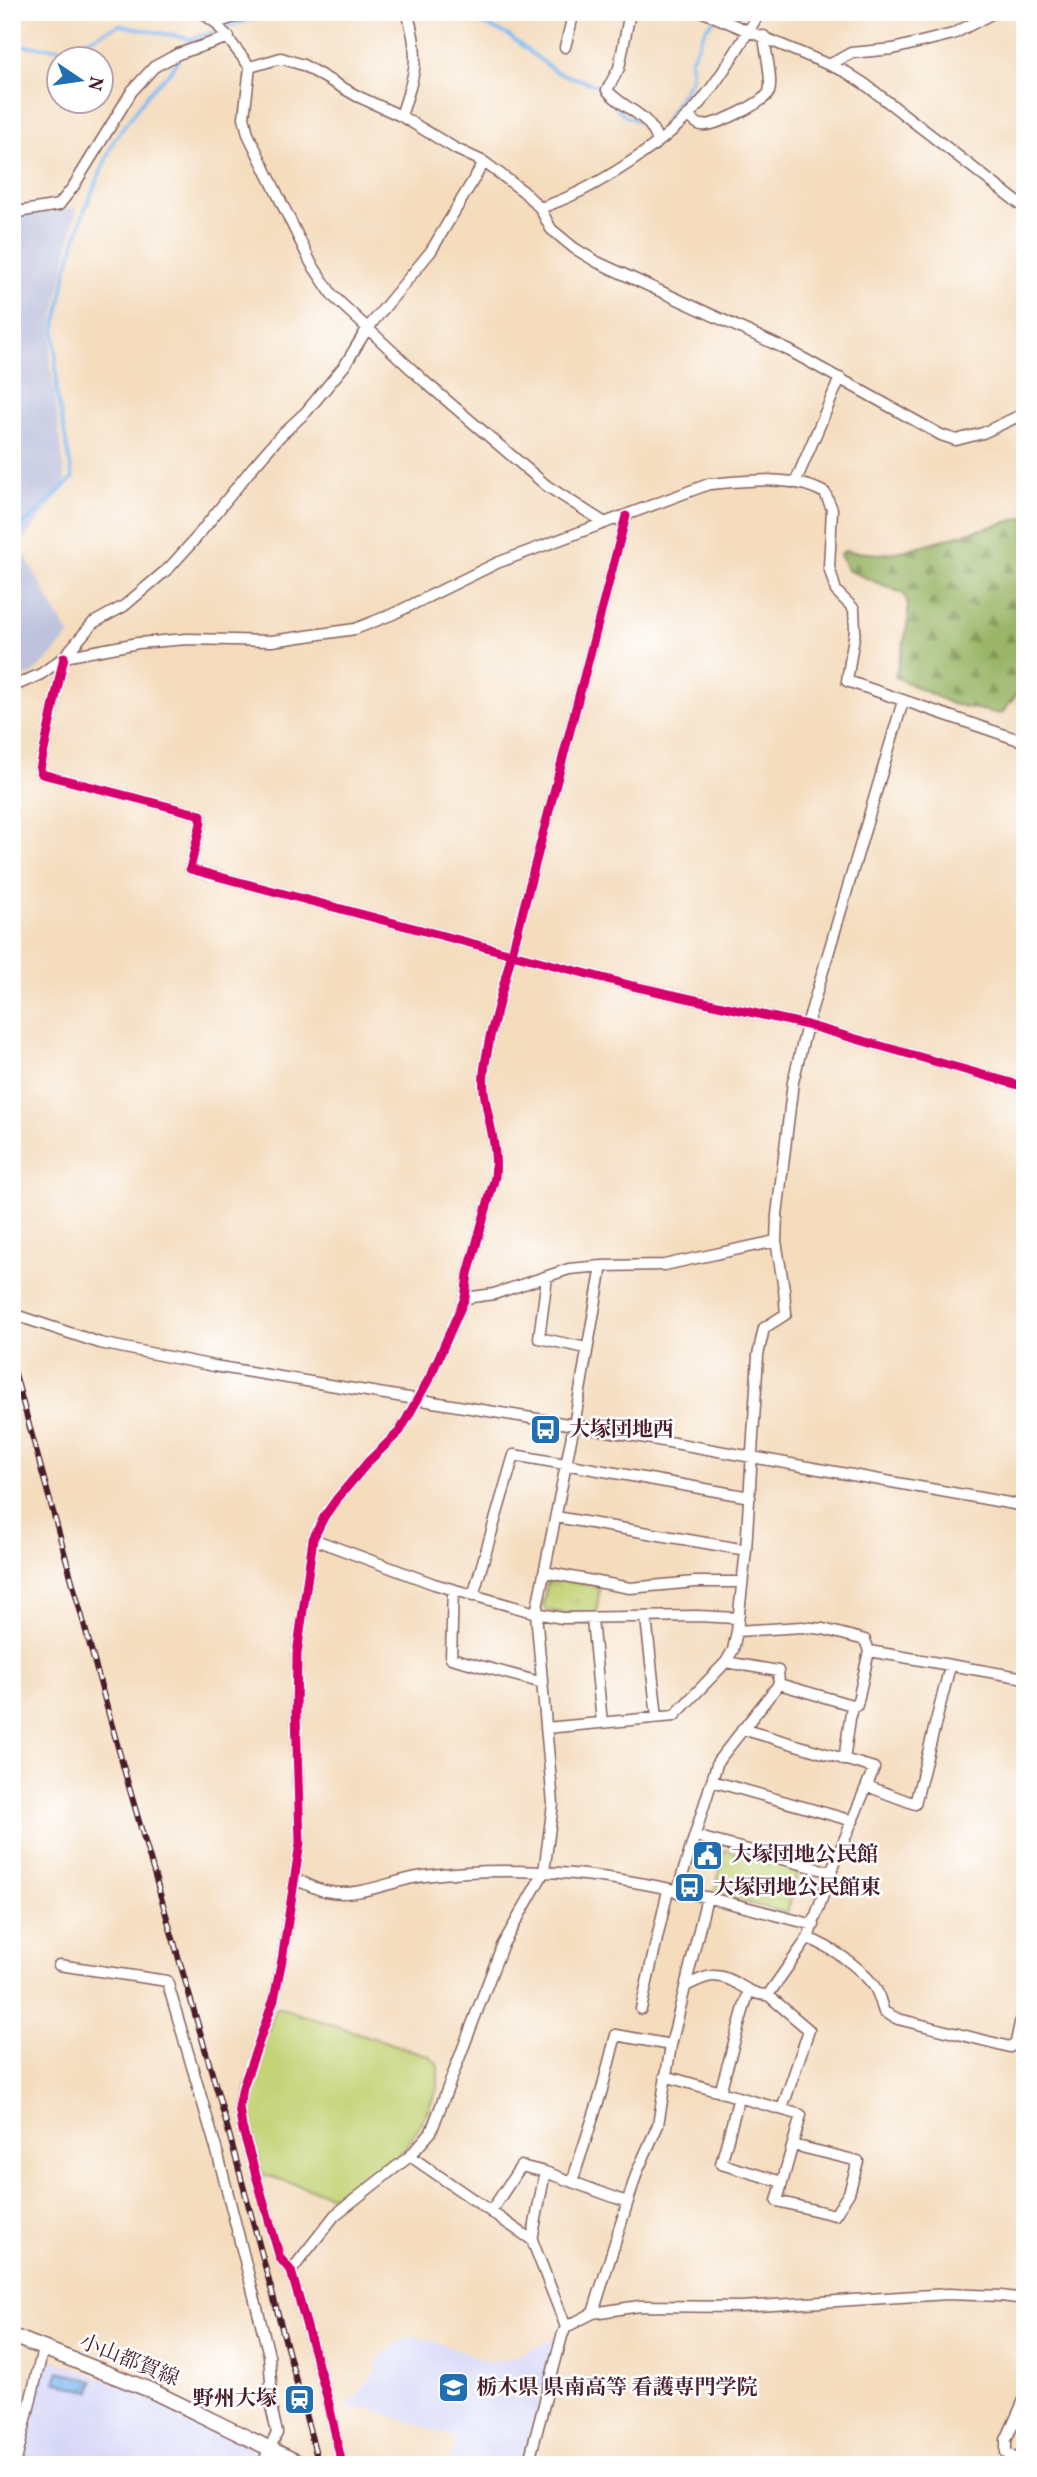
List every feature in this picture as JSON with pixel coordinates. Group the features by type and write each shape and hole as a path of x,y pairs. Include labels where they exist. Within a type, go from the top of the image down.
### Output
{"main road":[{"name":"小山都賀線","path":"12,2336 150,2390 303,2465"}],"street":[{"path":"201,12 229,37 250,67 244,117 259,159 311,263 333,296 424,381 547,485 606,523"},
{"path":"216,23 250,12"},
{"path":"401,116 414,77 417,58 407,12"},
{"path":"565,47 573,12"},
{"path":"630,12 619,68 607,90 617,102 642,116 654,128 658,142"},
{"path":"703,12 831,64 866,85 1025,208"},
{"path":"540,208 563,201 658,142 703,100 727,67 760,12"},
{"path":"831,64 851,53 893,49 953,34 995,12"},
{"path":"688,115 699,125 705,126 721,121 766,98 770,88 764,36"},
{"path":"12,213 59,205 74,187 132,91 154,67 178,54 229,37"},
{"path":"250,67 282,58 303,65 357,96 401,116 456,149 484,162 523,191 540,208 551,229 597,262 790,351 941,435 956,440 983,433 1025,413"},
{"path":"12,687 41,674 64,657 93,623 124,606 179,557 271,446 320,397 345,365 366,329 431,251 484,162"},
{"path":"795,483 840,378"},
{"path":"64,657 138,643 187,639 272,641 355,629 393,614 497,563 709,484 741,481 795,483 825,493 832,509 829,567 836,591 853,609 855,620 847,681 1025,742"},
{"path":"342,2465 328,2400 291,2271 280,2258 242,2127 239,2107 243,2087 274,1999 300,1843 296,1727 297,1654 313,1539 336,1500 369,1461 400,1431 418,1400 465,1298 468,1274 495,1177 495,1144 483,1072 626,516"},
{"path":"64,657 40,769 45,776 201,815 190,869 633,986 807,1025 1025,1087"},
{"path":"546,1728 674,1716 726,1662 733,1650 746,1550 758,1355 764,1328 786,1314 785,1289 776,1241 793,1082 807,1025 903,701"},
{"path":"465,1298 494,1294 569,1269 664,1265 776,1241"},
{"path":"291,2271 335,2215 410,2156 431,2132 502,1946 544,1872 553,1804 536,1614 574,1425 602,1266"},
{"path":"547,1278 539,1338 586,1348"},
{"path":"12,1314 100,1343 215,1366 574,1425 1025,1506"},
{"path":"473,1596 514,1455 750,1497"},
{"path":"556,1517 746,1550"},
{"path":"313,1539 399,1573 536,1614 592,1619 698,1616 737,1618"},
{"path":"544,1572 630,1588 695,1582 742,1582"},
{"path":"453,1589 451,1658 543,1683"},
{"path":"646,1618 657,1717"},
{"path":"592,1619 602,1723"},
{"path":"737,1631 802,1627 823,1629 865,1640 869,1651 858,1705 779,1684"},
{"path":"869,1651 1025,1678"},
{"path":"641,2010 672,1891 695,1836 718,1761 779,1684 778,1671 726,1662"},
{"path":"867,1786 915,1804 950,1666"},
{"path":"844,1760 852,1705"},
{"path":"742,1729 874,1768 831,1872 808,1938 768,1995"},
{"path":"712,1781 853,1821"},
{"path":"695,1836 831,1872"},
{"path":"295,1879 326,1891 348,1893 397,1881 445,1874 544,1872 595,1876 707,1897 814,1925"},
{"path":"593,2312 637,2172 657,2125 671,2045 707,1897"},
{"path":"808,1938 826,1945 848,1961 875,1988 884,2012 898,2019 1010,2047 1016,2042 1025,2000"},
{"path":"59,1965 167,1981 218,2155 269,2355 269,2397 277,2433 262,2465"},
{"path":"686,1986 712,1976 727,1978 759,1995 768,1995 809,2030 782,2109"},
{"path":"720,2092 749,1990"},
{"path":"572,2182 601,2093 616,2035 671,2045"},
{"path":"666,2076 802,2115 793,2145 782,2182 777,2201 835,2215 849,2193 858,2161 793,2145"},
{"path":"739,2097 721,2164 782,2182"},
{"path":"410,2156 532,2240"},
{"path":"491,2211 521,2166 627,2202"},
{"path":"528,2465 566,2327 532,2240 545,2172"},
{"path":"566,2327 593,2312 640,2306 741,2307 948,2294 1002,2295 1025,2299"},
{"path":"15,2465 43,2349"},
{"path":"1025,2398 1006,2440 1006,2453 1025,2464"}],"shaded area":[{"path":"77,207 54,317 50,359 66,486 19,545 69,635 52,656 32,674 12,682 12,218"},
{"name":"栃木県 県南高等 看護専門学院","path":"414,2336 437,2342 486,2362 510,2359 557,2338 523,2465 448,2465 456,2438 369,2408 345,2410 379,2368 376,2361 398,2343"},
{"path":"45,2357 155,2398 262,2450 256,2465 20,2465"}],"green space":[{"path":"1025,517 1025,675 1014,698 1001,714 952,704 895,677 908,620 906,600 902,593 847,570 840,554 844,551 880,554 902,551"},
{"path":"554,1579 599,1587 597,1615 546,1610 543,1605 547,1583"},
{"path":"725,1850 799,1869 787,1913 714,1894"},
{"path":"277,2007 430,2056 438,2066 438,2087 422,2122 398,2158 343,2199 262,2174 246,2106 247,2085"}],"water":[{"path":"59,2371 94,2381 91,2392 55,2382"}],"waterway":[{"path":"12,45 67,49 119,25 192,39 273,12"},
{"path":"456,12 508,35 556,72 596,85 625,116 640,122"},
{"path":"661,128 691,79 691,60 706,28 714,20"},
{"path":"185,49 192,39"},
{"path":"12,536 73,478 57,394 55,332 67,269 84,212 114,140 179,58"}],"railway":[{"path":"12,1363 127,1780 221,2104 319,2465"}],"cycle path":[{"path":"342,2465 328,2400 291,2271 280,2258 242,2127 239,2107 243,2087 274,1999 300,1843 297,1654 313,1539 336,1500 369,1461 400,1431 431,1375 465,1298 468,1274 495,1177 494,1144 484,1084 490,1037 626,516"},
{"path":"64,657 40,769 42,774 201,815 190,869 633,986 807,1025 1025,1087"}],"place":[{"name":"大塚団地西","path":"546,1430"},
{"name":"大塚団地公民館","path":"708,1855"},
{"name":"大塚団地公民館東","path":"690,1888"},
{"name":"栃木県 県南高等 看護専門学院","path":"453,2388"},
{"name":"野州大塚","path":"300,2399"}]}
